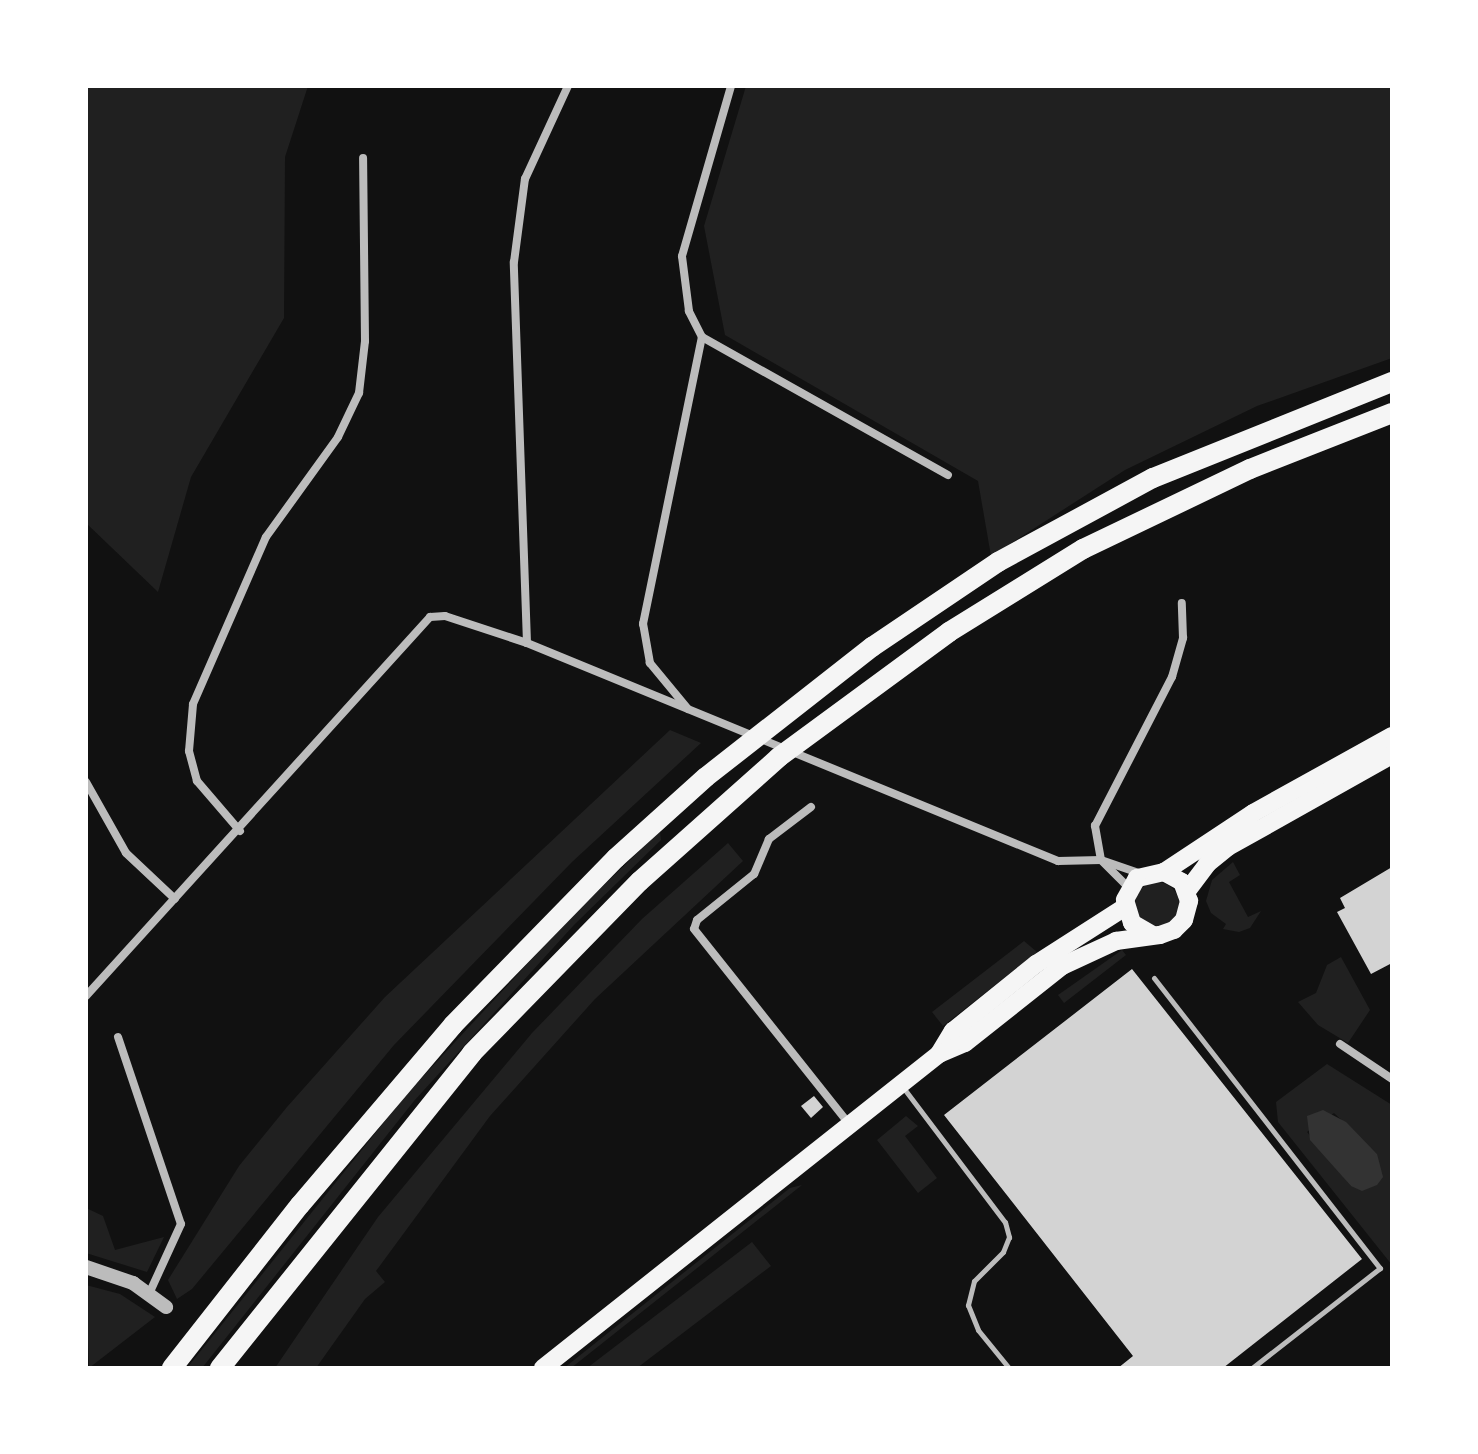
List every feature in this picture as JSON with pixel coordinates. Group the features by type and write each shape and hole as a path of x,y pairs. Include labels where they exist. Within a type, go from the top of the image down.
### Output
{"highway":[{"path":"172,1368 300,1205 453,1025 616,858 706,777 803,699 998,562 1079,517 1236,441 1392,382"},
{"path":"220,1368 472,1053 585,934 738,791 779,757 949,632 1083,549 1250,469 1392,413"}],"main road":[{"path":"939,1054 953,1031 1036,964 1125,907 1136,881 1164,872 1253,813 1392,736"},
{"path":"543,1368 851,1127 939,1054 965,1043 1041,983 1096,949 1174,930 1184,920 1187,891 1207,864 1228,847 1392,755"},
{"path":"1164,872 1187,891"},
{"path":"1125,907 1132,923 1153,935"}],"street":[{"path":"527,643 514,262 525,179 568,86"},
{"path":"731,86 682,256 689,311 702,337 948,475"},
{"path":"240,831 197,781 189,751 193,704 266,537 338,437 359,393 365,341 363,158"},
{"path":"692,713 650,663 643,624 702,337"},
{"path":"1136,881 1101,860 1094,837 1097,815 1172,677 1183,638 1182,603"},
{"path":"87,993 240,831 430,617 445,616 527,643 1058,861 1101,860 1136,881"},
{"path":"86,782 110,832 143,872 175,899"},
{"path":"811,807 769,839 754,874 697,920 694,929 851,1127"},
{"path":"118,1037 181,1224 149,1294"},
{"path":"1340,1044 1392,1079"},
{"path":"86,1267 149,1294 166,1307"}],"lane":[{"path":"1154,978 1380,1268 1252,1368"},
{"path":"902,1085 1005,1222 1009,1237 1003,1252 974,1281 968,1305 978,1330 1009,1368"}],"shaded area":[{"path":"86,86 308,86 285,157 284,318 191,477 158,592 86,523"},
{"path":"746,86 1392,86 1392,358 1257,406 1125,470 991,556 978,481 725,335 704,226"},
{"path":"670,730 701,743 572,862 394,1045 192,1289 177,1299 168,1280 239,1166 287,1107 385,997"},
{"path":"660,831 661,840 574,925 414,1101 202,1368 187,1368 405,1096 569,919"},
{"path":"728,843 743,861 595,999 490,1116 376,1271 385,1282 365,1299 316,1368 275,1368 378,1217 532,1033 642,919"},
{"path":"1233,862 1240,875 1229,882 1248,917 1261,911 1250,928 1239,932 1223,929 1226,924 1211,913 1206,901 1212,880"},
{"path":"1157,882 1173,888 1179,904 1173,920 1157,926 1141,920 1135,904 1141,888"},
{"path":"1024,941 1037,952 943,1026 932,1012"},
{"path":"1122,950 1126,955 1064,1003 1058,995"},
{"path":"1341,957 1370,1010 1348,1043 1318,1025 1298,1002 1316,993 1327,965"},
{"path":"1327,1064 1392,1105 1392,1265 1278,1122 1276,1102","holes":["1334,1113 1377,1154 1351,1186 1307,1132"]},
{"path":"1323,1110 1346,1122 1377,1154 1383,1177 1377,1185 1362,1191 1351,1186 1310,1140 1307,1116"},
{"path":"906,1116 918,1126 905,1136 937,1178 918,1193 877,1140"},
{"path":"802,1185 571,1368 564,1368 790,1188"},
{"path":"86,1208 103,1216 115,1250 164,1237 147,1272 86,1253"},
{"path":"752,1242 771,1266 637,1368 587,1368"},
{"path":"86,1285 120,1294 155,1317 89,1368"}],"building":[{"path":"1392,867 1392,963 1371,974 1337,912 1345,908 1340,898"},
{"path":"1132,969 1362,1259 1223,1368 1118,1368 1133,1356 944,1115"},
{"path":"814,1096 823,1107 811,1118 801,1106"}]}
